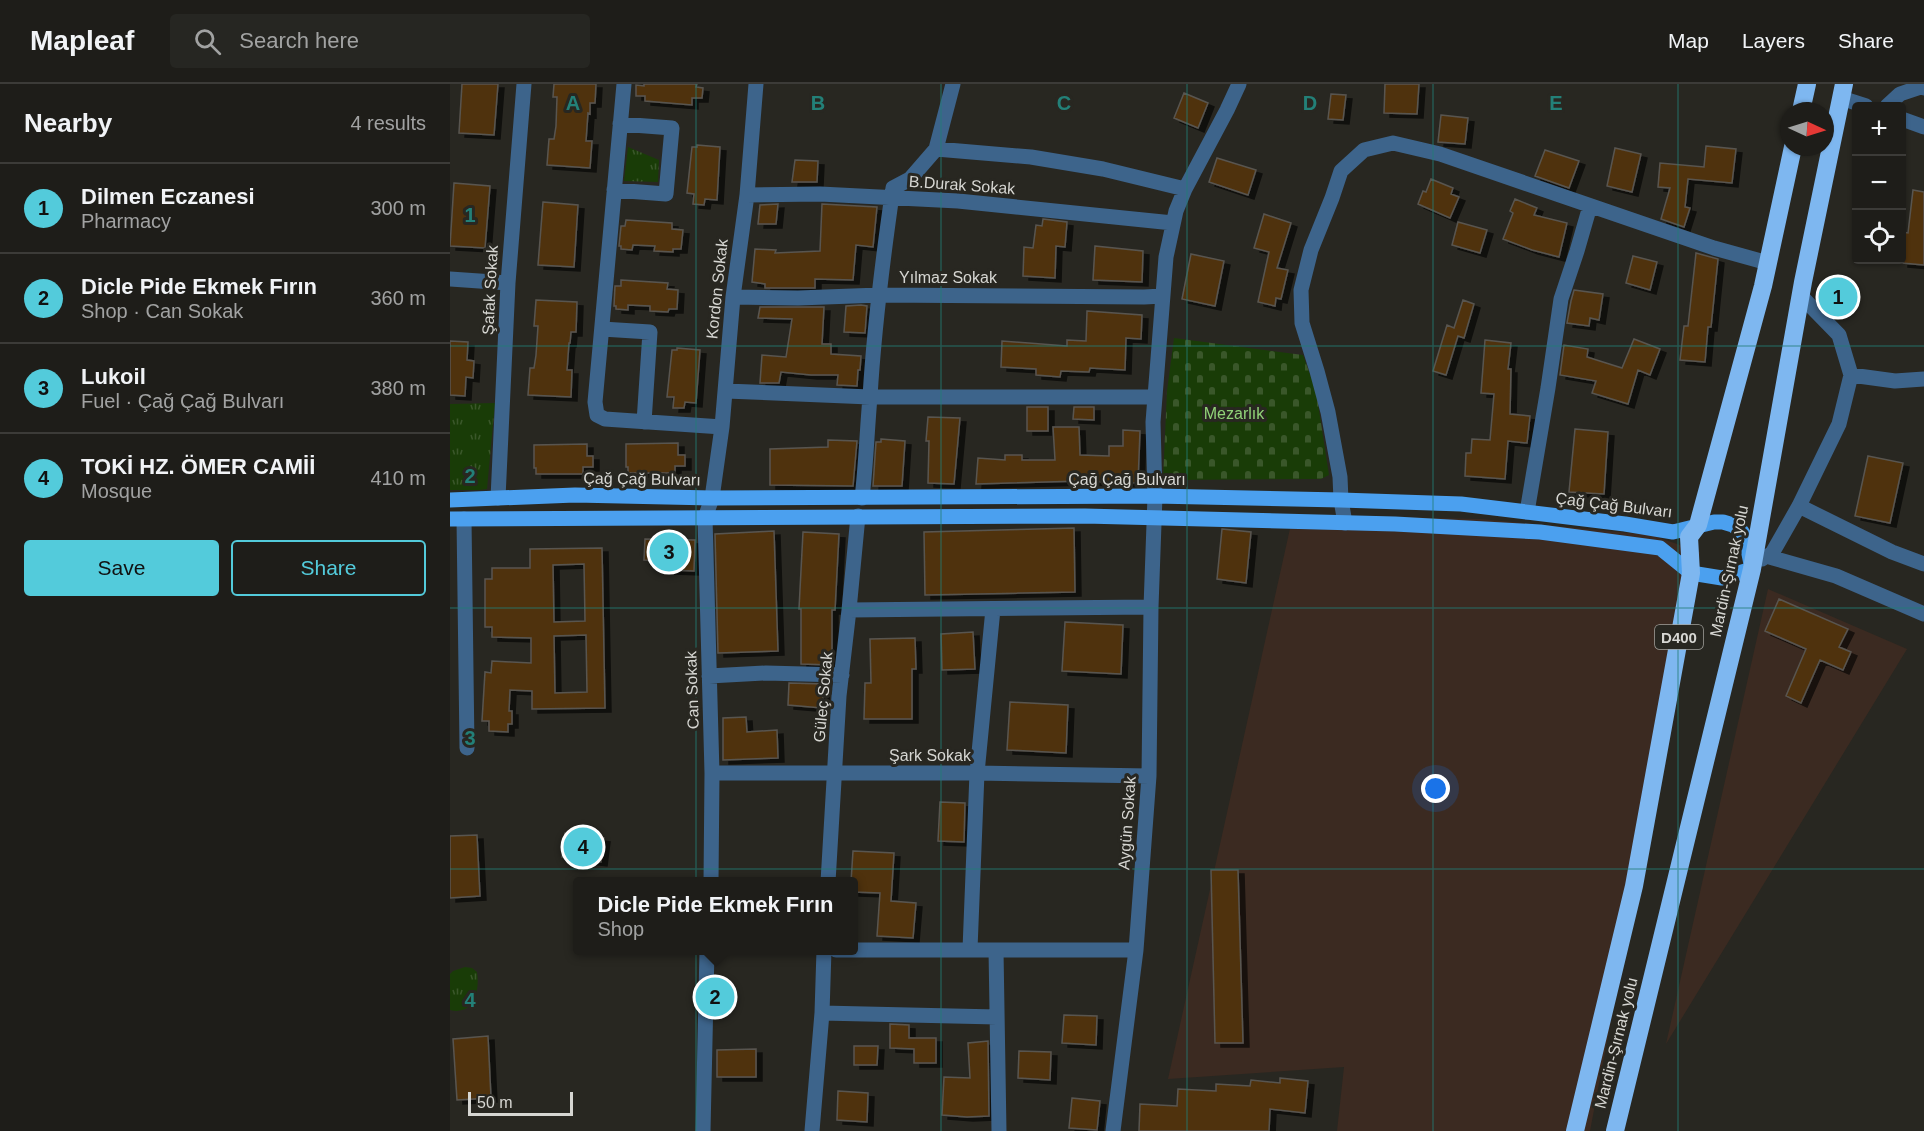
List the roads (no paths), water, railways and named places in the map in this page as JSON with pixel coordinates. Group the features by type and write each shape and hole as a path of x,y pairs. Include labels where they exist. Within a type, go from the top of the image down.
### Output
{"highway":[{"path":"1803,102 1807,84"},
{"name":"Mardin-Şırnak yolu","path":"1615,1131 1752,569 1800,295 1843,91"},
{"name":"Mardin-Şırnak yolu","path":"1575,1131 1634,886 1691,573 1689,537 1698,525 1768,263 1791,156"}],"main road":[{"name":"Çağ Çağ Bulvarı","path":"450,500 575,495 712,498 1155,496 1461,504 1673,531 1714,522 1733,525 1742,532 1746,539 1752,569"},
{"path":"457,519 858,516 1154,517 1395,524 1540,532 1660,548 1691,573 1722,578 1752,569"}],"street":[{"name":"Şafak Sokak","path":"498,498 508,283 524,84"},
{"path":"624,84 595,402 597,415 605,419 722,428"},
{"name":"Kordon Sokak","path":"712,498 726,391 733,297 747,195 756,84"},
{"path":"862,498 880,295 893,188 910,179 936,149 953,84"},
{"name":"Aygün Sokak","path":"1113,1131 1136,950 1149,776 1155,496 1153,422 1166,257 1176,212 1185,189 1239,84"},
{"path":"1891,102 1900,94 1924,88"},
{"path":"1843,91 1860,102"},
{"path":"1906,121 1924,128"},
{"path":"615,190 666,194 672,129 620,124"},
{"path":"1345,524 1340,477 1328,412 1302,323 1301,290 1311,250 1341,171 1364,150 1393,143 1440,154 1714,248 1768,263"},
{"path":"936,149 1103,169 1185,189"},
{"name":"B.Durak Sokak","path":"747,195 820,194 958,201 1173,223"},
{"path":"1527,512 1561,299 1590,206"},
{"path":"450,279 508,283"},
{"path":"1770,557 1799,506 1839,424 1851,375 1839,335 1800,295"},
{"name":"Yılmaz Sokak","path":"733,297 1163,296"},
{"path":"602,329 650,332 644,422"},
{"path":"1851,375 1895,381 1924,379"},
{"path":"726,391 870,397 1155,397"},
{"name":"Can Sokak","path":"711,877 712,772 705,518 712,498"},
{"path":"1799,506 1892,552 1924,564"},
{"name":"Güleç Sokak","path":"828,877 839,696 858,516"},
{"path":"457,519 467,748"},
{"path":"1752,569 1766,556 1770,557 1836,576 1924,614"},
{"path":"849,610 1151,607"},
{"path":"970,949 976,773 993,609"},
{"path":"709,676 766,673 842,675"},
{"name":"Şark Sokak","path":"712,772 1149,776"},
{"path":"858,951 1136,950"},
{"path":"996,951 999,1131"},
{"path":"702,1131 707,955"},
{"path":"812,1131 822,1013 824,955"},
{"path":"822,1013 997,1017"}],"place":[{"name":"Dilmen Eczanesi","path":"1838,297"},
{"name":"Lukoil","path":"669,552"},
{"name":"TOKİ HZ. ÖMER CAMİİ","path":"583,847"},
{"name":"Dicle Pide Ekmek Fırın","path":"715,997"}],"park label":[{"name":"Mezarlık","path":"1234,413"}]}
